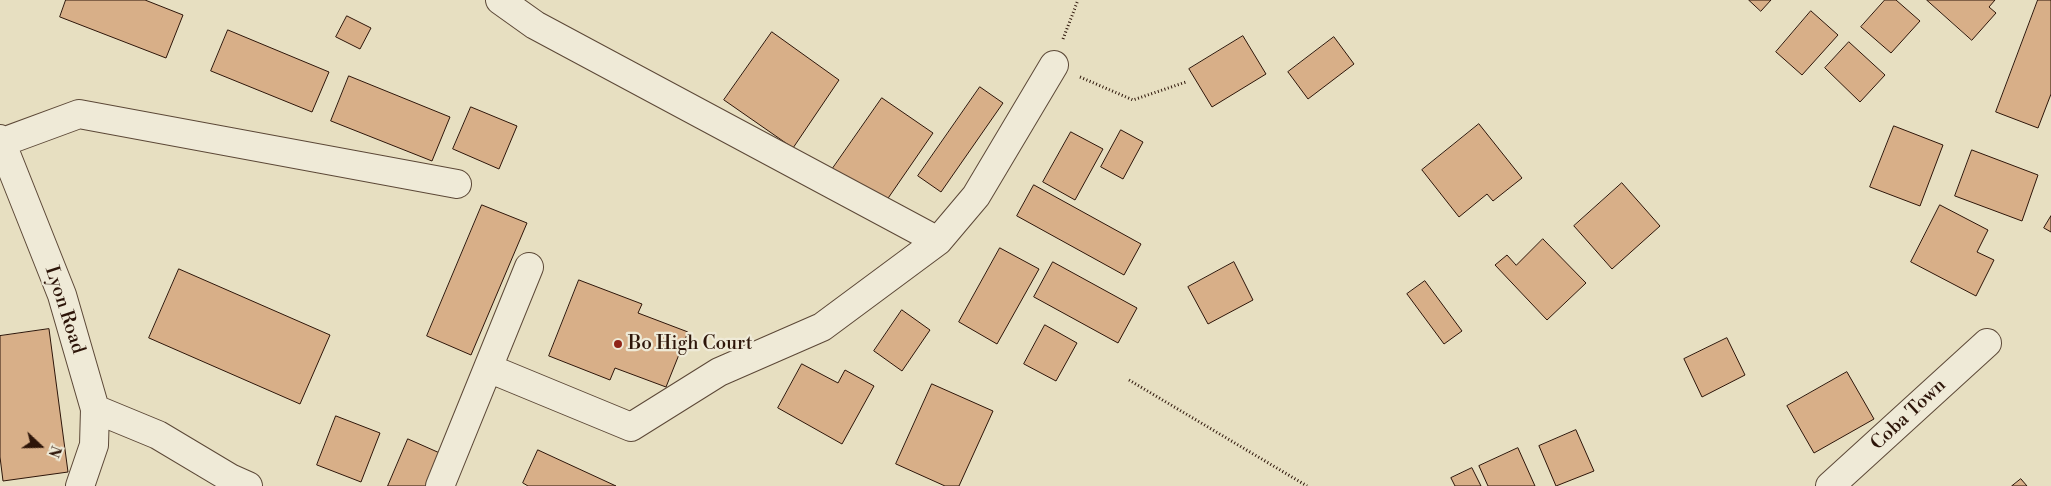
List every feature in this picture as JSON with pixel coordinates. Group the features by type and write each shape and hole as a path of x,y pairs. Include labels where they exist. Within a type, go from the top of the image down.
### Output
{"street":[{"path":"500,0 535,26 938,240"},
{"path":"488,368 631,428 719,372 822,327 938,240 976,196 1054,65"},
{"path":"1,140 79,114 458,184"},
{"name":"Lyon Road","path":"1,140 62,295 95,409 94,444 80,486"},
{"path":"440,486 529,267"},
{"name":"Coba Town","path":"1830,486 1987,343"},
{"path":"95,409 158,436 230,478 248,486"}],"path":[{"path":"1078,0 1054,65 1133,100 1186,82"},
{"path":"1128,380 1307,486"}],"building":[{"path":"66,0 145,0 183,15 166,58 60,17"},
{"path":"1749,0 1771,0 1761,11"},
{"path":"1885,0 1896,0 1920,21 1891,53 1861,27"},
{"path":"1927,0 1995,0 1989,7 1996,13 1972,40"},
{"path":"2038,0 2051,0 2051,94 2038,128 1996,112"},
{"path":"1811,11 1838,35 1802,75 1776,52"},
{"path":"347,16 371,28 360,49 336,37"},
{"path":"228,30 329,72 312,112 211,71"},
{"path":"772,32 839,80 793,148 724,100"},
{"path":"1243,36 1266,74 1212,107 1189,69"},
{"path":"1334,37 1354,64 1308,99 1288,72"},
{"path":"1849,42 1885,75 1860,102 1825,68"},
{"path":"349,76 450,117 432,161 331,121"},
{"path":"980,87 1003,103 941,192 918,176"},
{"path":"882,98 933,133 882,207 831,171"},
{"path":"471,107 517,126 499,169 453,149"},
{"path":"1479,124 1522,178 1493,201 1487,194 1459,217 1422,170"},
{"path":"1894,126 1943,145 1920,206 1870,187"},
{"path":"1121,130 1143,142 1123,179 1101,167"},
{"path":"1071,132 1103,149 1075,200 1043,182"},
{"path":"1972,150 2038,175 2022,221 1955,196"},
{"path":"1622,183 1660,226 1612,269 1574,226"},
{"path":"1034,185 1141,244 1124,275 1017,216"},
{"path":"482,205 527,223 471,355 427,336"},
{"path":"1940,205 1988,230 1977,252 1994,260 1976,296 1911,262"},
{"path":"2051,216 2051,232 2044,228"},
{"path":"1543,239 1586,283 1547,320 1495,265 1507,255 1516,265"},
{"path":"1000,248 1039,269 997,344 959,322"},
{"path":"1053,262 1137,308 1118,343 1034,297"},
{"path":"1234,262 1253,300 1208,324 1188,287"},
{"path":"179,269 330,335 300,404 149,338"},
{"name":"Bo High Court","path":"579,280 642,304 638,313 688,332 666,387 615,368 610,380 549,356"},
{"path":"1425,281 1462,331 1444,344 1407,294"},
{"path":"902,310 930,330 902,371 874,351"},
{"path":"1045,325 1077,343 1056,381 1024,364"},
{"path":"49,329 68,472 3,481 0,457 0,336"},
{"path":"1727,338 1745,375 1702,397 1684,359"},
{"path":"802,364 838,383 845,370 874,386 842,444 778,408"},
{"path":"1847,372 1874,419 1814,453 1787,406"},
{"path":"932,384 993,411 959,486 945,486 896,464"},
{"path":"336,416 380,433 361,482 317,465"},
{"path":"1576,430 1594,471 1556,486 1539,446"},
{"path":"408,439 442,454 429,486 388,486"},
{"path":"1518,448 1535,486 1488,486 1479,466"},
{"path":"538,450 616,486 528,486 523,483"},
{"path":"1472,468 1481,486 1455,486 1451,478"},
{"path":"2021,479 2027,486 2012,486"}],"place":[{"name":"Bo High Court","path":"618,344"}]}
